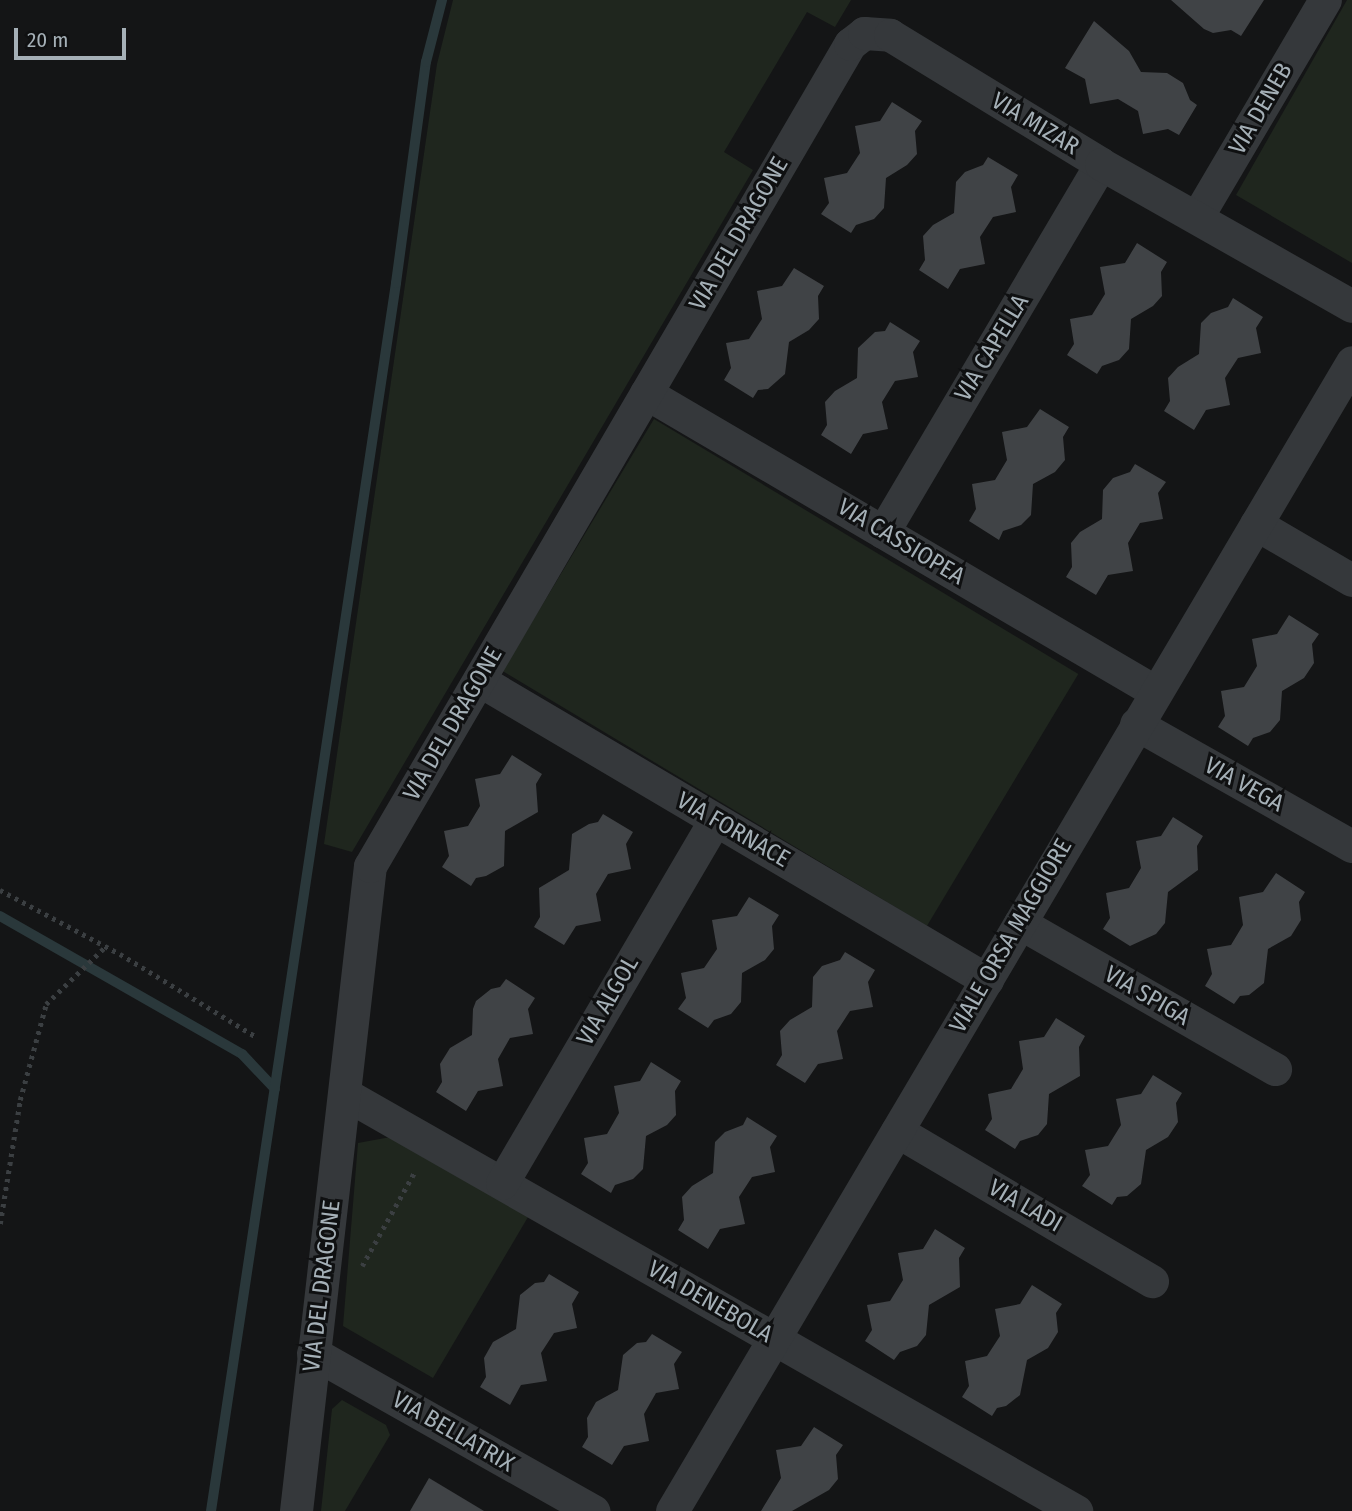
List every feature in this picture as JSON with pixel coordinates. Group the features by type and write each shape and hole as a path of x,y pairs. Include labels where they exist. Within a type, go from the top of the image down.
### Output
{"street":[{"name":"VIA DENEB","path":"1198,217 1325,0"},
{"name":"VIA MIZAR","path":"873,32 890,36 1101,164 1352,306"},
{"name":"VIA DEL DRAGONE","path":"296,1511 370,866 850,44 864,33 873,32"},
{"name":"VIA CAPELLA","path":"883,531 1101,164"},
{"name":"VIALE ORSA MAGGIORE","path":"673,1511 1352,362"},
{"name":"VIA CASSIOPEA","path":"646,393 1156,692"},
{"path":"1256,524 1352,580"},
{"name":"VIA FORNACE","path":"479,680 987,980"},
{"name":"VIA VEGA","path":"1136,724 1352,846"},
{"name":"VIA ALGOL","path":"502,1183 715,820"},
{"name":"VIA SPIGA","path":"1020,923 1275,1069"},
{"name":"VIA DENEBOLA","path":"345,1094 1076,1511"},
{"name":"VIA LADI","path":"897,1131 1152,1281"},
{"name":"VIA BELLATRIX","path":"313,1353 593,1511"}],"path":[{"path":"0,890 105,947 255,1036"},
{"path":"0,1224 19,1100 46,1004 105,947"},
{"path":"359,1271 431,1143"}],"shaded area":[{"path":"453,0 851,0 835,27 807,12 724,152 753,170 352,852 324,844 437,64"},
{"path":"1347,0 1352,0 1352,263 1236,195"},
{"path":"654,419 1078,674 927,926 503,671"},
{"path":"396,1136 528,1217 433,1378 343,1326 358,1143"},
{"path":"342,1400 386,1425 390,1435 345,1511 321,1511 332,1409"}],"building":[{"path":"1171,0 1264,0 1241,36 1231,30 1213,33 1204,29"},
{"path":"1094,21 1129,51 1141,72 1167,73 1183,83 1190,100 1197,105 1179,135 1168,129 1143,134 1138,111 1118,99 1090,104 1085,79 1065,68"},
{"path":"892,102 922,121 915,131 917,154 907,165 886,178 884,208 874,219 856,225 851,233 821,214 829,203 824,178 847,173 860,153 855,126 880,121"},
{"path":"988,157 1018,175 1011,187 1016,212 993,217 980,237 985,264 960,269 948,289 919,270 925,260 923,236 933,225 954,213 956,182 965,172 983,165"},
{"path":"1137,243 1167,262 1161,272 1162,296 1153,306 1131,319 1129,349 1119,360 1102,366 1097,374 1067,355 1074,344 1070,319 1092,315 1105,294 1100,267 1125,263"},
{"path":"794,268 824,286 818,296 819,319 809,330 789,342 785,374 768,389 758,390 753,398 724,380 731,368 726,343 749,339 762,319 757,291 782,286"},
{"path":"1233,298 1263,317 1256,328 1261,353 1238,358 1225,378 1230,405 1206,410 1194,430 1164,411 1170,401 1168,378 1178,367 1199,354 1201,323 1211,313 1228,307"},
{"path":"890,322 920,341 913,352 918,377 895,381 882,402 888,429 863,434 851,454 821,435 827,425 825,402 835,391 857,378 858,348 875,332 885,331"},
{"path":"1040,409 1069,427 1063,437 1065,460 1055,472 1033,484 1031,515 1021,525 1003,531 999,540 969,521 976,509 972,484 995,480 1007,460 1002,432 1027,427"},
{"path":"1135,464 1166,482 1158,493 1163,519 1140,523 1128,543 1133,571 1108,575 1096,595 1066,577 1072,567 1071,543 1080,532 1102,519 1103,490 1113,478 1130,472"},
{"path":"1289,615 1319,634 1312,644 1314,663 1304,678 1282,691 1280,720 1270,732 1253,738 1248,746 1218,727 1225,716 1221,691 1244,687 1257,666 1252,639 1277,634"},
{"path":"512,755 542,774 536,784 538,812 505,831 504,866 486,876 476,878 471,886 442,867 449,856 444,831 468,826 480,806 475,779 500,774"},
{"path":"603,814 633,832 626,844 631,869 608,874 596,894 601,921 576,926 564,945 534,927 540,917 539,888 569,870 572,834 598,822"},
{"path":"1173,817 1203,836 1197,846 1198,870 1168,892 1165,923 1156,934 1130,946 1103,929 1110,918 1106,893 1129,888 1141,868 1136,841 1161,836"},
{"path":"1276,873 1305,892 1299,902 1301,920 1291,936 1268,949 1264,983 1249,995 1240,996 1234,1004 1205,986 1212,974 1207,949 1231,945 1243,925 1239,897 1263,892"},
{"path":"749,897 779,915 772,926 774,949 765,960 742,973 741,1002 731,1014 714,1020 708,1028 678,1009 686,998 681,973 704,968 717,949 712,920 737,916"},
{"path":"845,952 875,970 868,982 873,1007 850,1011 837,1031 843,1059 818,1064 805,1083 776,1065 782,1055 780,1031 790,1020 812,1007 813,977 822,966 840,960"},
{"path":"506,979 535,998 528,1009 533,1034 510,1038 498,1059 503,1086 478,1091 466,1111 436,1092 442,1082 440,1064 450,1048 472,1035 476,1001 491,989 500,987"},
{"path":"1056,1018 1085,1036 1079,1047 1080,1076 1049,1094 1047,1124 1038,1135 1020,1141 1015,1149 985,1130 992,1119 988,1094 1011,1089 1023,1069 1019,1041 1044,1037"},
{"path":"651,1062 681,1081 675,1091 676,1115 667,1125 646,1136 643,1169 633,1179 615,1185 611,1193 581,1174 588,1163 584,1138 607,1134 619,1113 614,1086 640,1081"},
{"path":"1153,1075 1182,1093 1176,1103 1178,1122 1168,1137 1146,1150 1141,1184 1127,1196 1117,1197 1112,1205 1082,1186 1090,1175 1085,1150 1108,1146 1121,1125 1116,1099 1141,1094"},
{"path":"747,1117 777,1136 770,1147 775,1172 752,1177 739,1197 745,1224 720,1229 708,1249 678,1230 684,1220 682,1197 692,1186 713,1173 715,1142 725,1132 743,1125"},
{"path":"935,1229 965,1248 959,1258 960,1287 929,1305 926,1335 917,1346 900,1352 894,1360 865,1341 872,1330 867,1305 890,1301 903,1280 898,1253 923,1249"},
{"path":"549,1274 579,1292 572,1304 577,1328 554,1333 541,1353 547,1381 521,1385 510,1405 480,1387 486,1377 484,1358 493,1342 516,1329 520,1295 535,1283 544,1282"},
{"path":"1032,1285 1062,1304 1056,1313 1058,1332 1048,1348 1027,1360 1020,1395 1006,1406 997,1408 992,1416 962,1397 969,1386 965,1361 987,1356 1000,1336 995,1309 1020,1304"},
{"path":"652,1334 682,1352 674,1364 679,1389 656,1393 644,1414 649,1441 624,1446 612,1465 582,1447 588,1437 587,1418 596,1402 618,1390 623,1355 637,1343 646,1342"},
{"path":"814,1427 843,1445 836,1455 838,1479 829,1490 792,1511 761,1511 781,1478 776,1450 801,1446"},
{"path":"429,1478 484,1511 410,1511"}],"waterway":[{"path":"211,1511 396,283 426,62 442,0"},
{"path":"0,916 242,1054 275,1089"}]}
